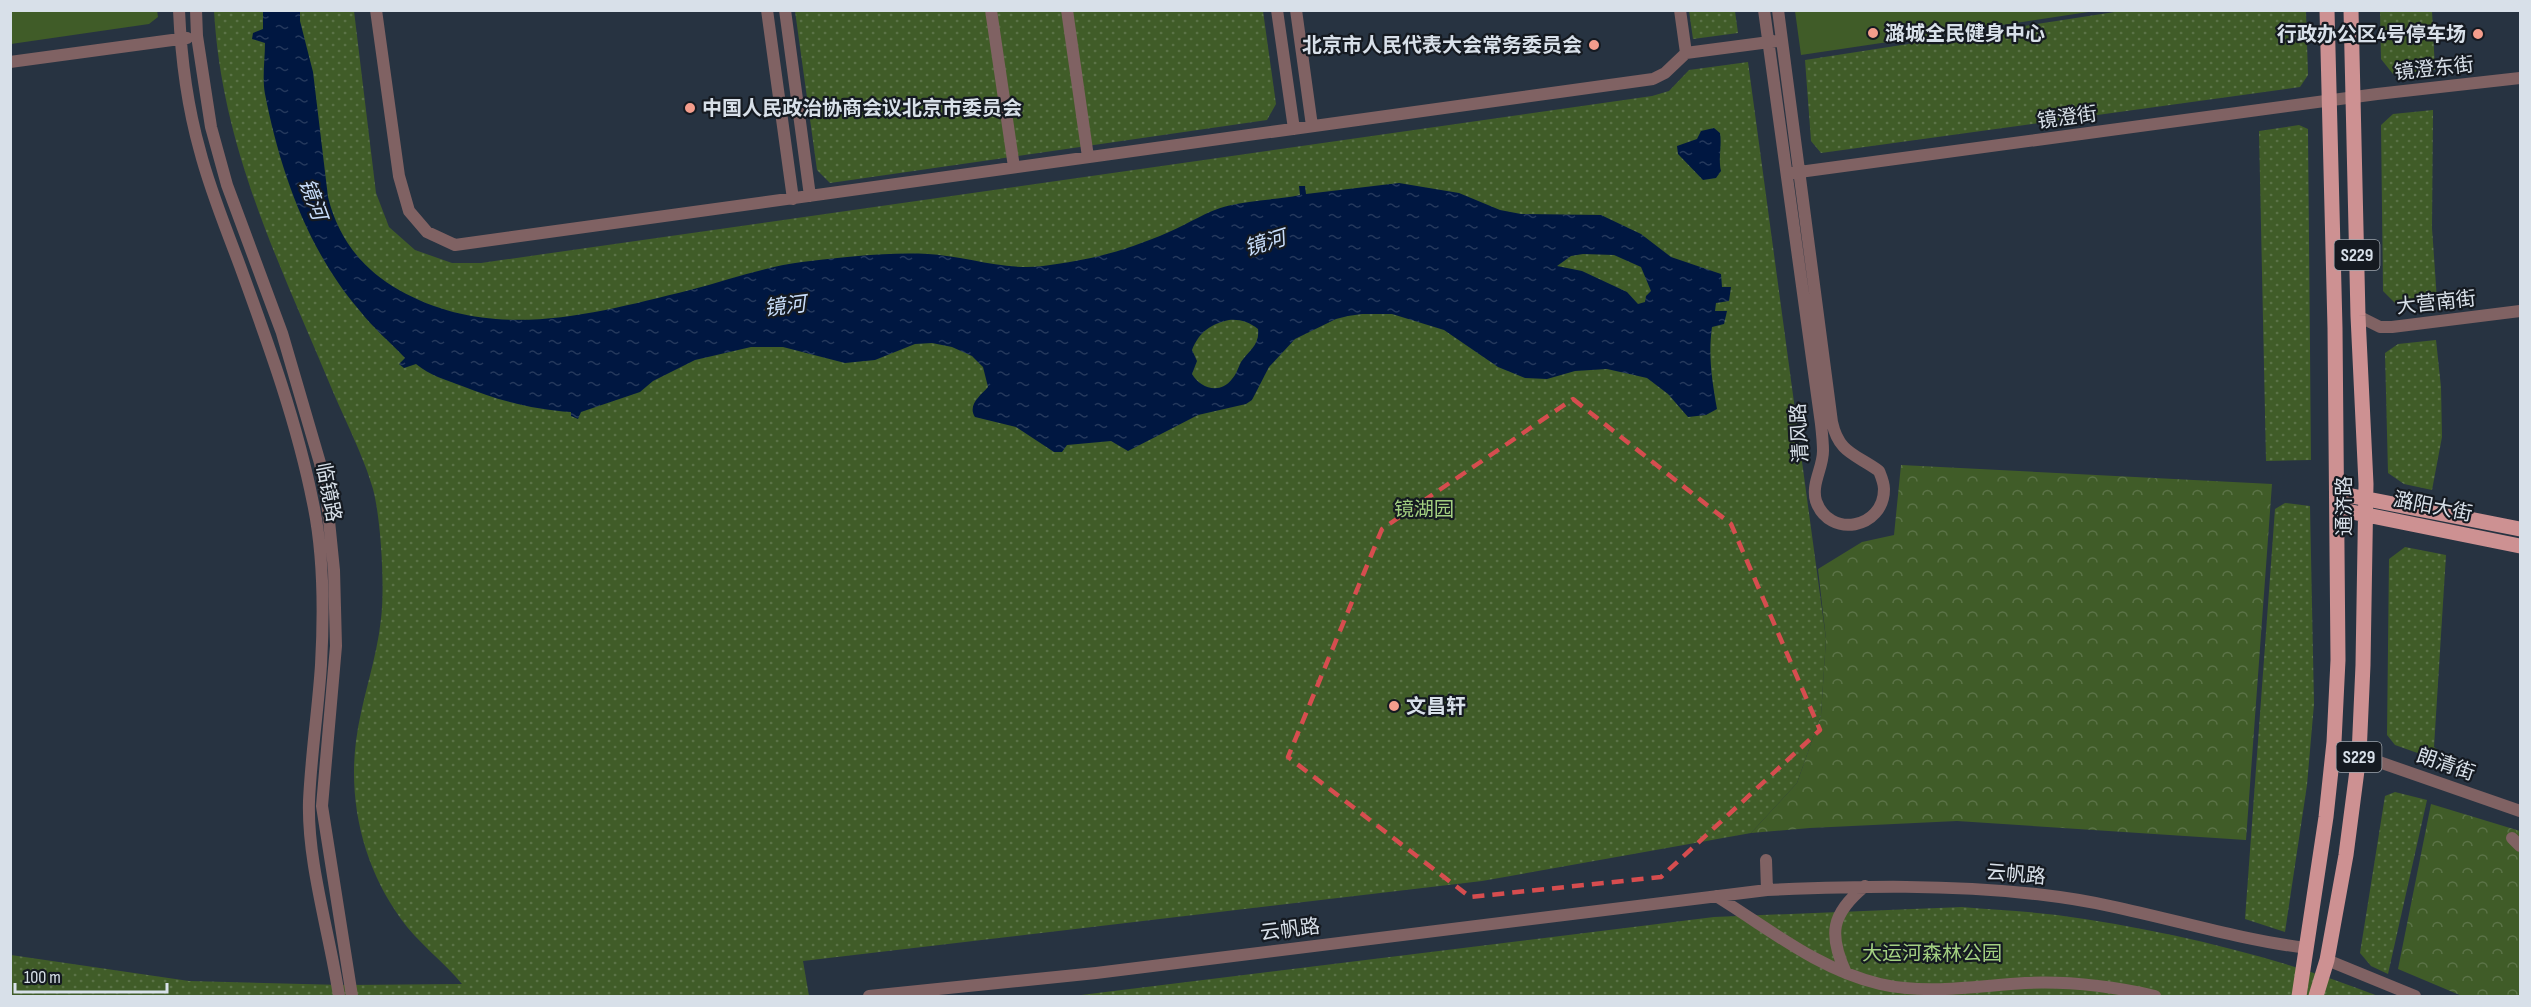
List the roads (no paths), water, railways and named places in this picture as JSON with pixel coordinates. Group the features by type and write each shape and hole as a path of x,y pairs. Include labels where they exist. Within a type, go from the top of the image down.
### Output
{"main road":[{"name":"通济路","path":"2300,993 2326,817 2334,742 2339,606 2327,10"},
{"name":"通济路","path":"2317,995 2327,960 2340,894 2359,754 2366,498 2358,316 2351,10"},
{"name":"潞阳大街","path":"2337,501 2366,498 2520,529"},
{"name":"潞阳大街","path":"2337,501 2366,515 2520,546"}],"street":[{"name":"临镜路","path":"179,10 180,39 188,94 207,177 273,362 302,454 314,505 320,552 322,608 321,665 309,803 320,896 339,996"},
{"name":"临镜路","path":"196,10 197,36 211,127 227,185 282,333 320,463 327,501 334,570 336,646 322,806 352,996"},
{"path":"376,10 393,135 409,212 427,232 455,245 1653,79 1665,74 1686,53 1775,41"},
{"path":"767,10 793,199"},
{"path":"785,10 810,196"},
{"path":"991,10 1014,167"},
{"path":"1067,10 1088,157"},
{"path":"1277,10 1294,129"},
{"path":"1296,10 1312,126"},
{"path":"1680,10 1686,53"},
{"name":"清风路","path":"1764,10 1775,41 1793,173 1835,438 1848,452 1879,471 1884,488 1881,506 1870,520 1852,526 1833,523 1822,512 1816,500 1814,486 1821,471 1823,452 1793,173"},
{"name":"清风路","path":"1775,41 1778,10"},
{"path":"10,63 197,36"},
{"name":"镜澄东街","path":"2353,99 2520,78"},
{"name":"镜澄街","path":"1793,173 2353,99"},
{"name":"大营南街","path":"2358,316 2380,327 2392,327 2520,311"},
{"name":"朗清街","path":"2359,754 2520,811"},
{"path":"1766,860 1767,890"},
{"name":"云帆路","path":"869,996 898,995 1096,973 1767,890 1865,886 1903,885 2044,895 2139,911 2275,944 2307,948"},
{"path":"1846,973 1835,949 1834,928 1846,905 1865,886"},
{"path":"1716,896 1811,957 1846,973 1880,984 1935,989 2026,983 2082,983 2121,988 2155,996"},
{"path":"2327,960 2415,996"}],"water":[{"name":"镜河","path":"263,11 300,11 300,21 313,72 328,197 338,226 353,251 374,272 399,290 435,306 470,316 507,320 580,315 654,299 774,267 849,257 928,254 1014,267 1060,264 1108,254 1138,244 1227,206 1300,195 1299,186 1305,186 1306,194 1399,183 1459,193 1500,210 1521,214 1601,215 1641,234 1671,257 1721,274 1722,287 1731,287 1729,301 1716,303 1715,311 1727,311 1724,324 1712,327 1712,378 1717,409 1706,415 1688,417 1668,394 1647,378 1607,369 1575,371 1547,379 1525,378 1498,367 1444,330 1392,314 1362,314 1336,319 1295,339 1269,367 1252,400 1246,404 1198,415 1128,451 1111,441 1067,445 1062,452 1054,452 1016,427 975,417 974,404 988,387 983,367 972,356 952,347 932,343 915,344 875,360 845,363 783,347 751,347 695,360 653,381 640,392 581,412 578,419 571,416 571,412 515,404 444,379 416,364 404,368 399,364 405,358 370,323 325,263 288,181 271,123 264,88 265,43 252,39 253,33 263,29","holes":["1614,255 1641,267 1651,291 1646,296 1645,302 1638,304 1627,292 1582,271 1557,266 1571,256","1229,320 1248,323 1258,329 1257,339 1232,379 1222,387 1211,388 1200,383 1192,374 1197,361 1192,350 1198,338 1206,330"]},
{"path":"1714,128 1720,133 1721,171 1716,178 1703,180 1678,154 1677,146 1697,139 1701,131"}],"place":[{"name":"潞城全民健身中心","path":"1873,33"},
{"name":"行政办公区4号停车场","path":"2478,34"},
{"name":"北京市人民代表大会常务委员会","path":"1594,45"},
{"name":"中国人民政治协商会议北京市委员会","path":"690,108"},
{"name":"文昌轩","path":"1394,706"}],"park label":[{"name":"镜湖园","path":"1424,509"},
{"name":"大运河森林公园","path":"1932,953"}]}
